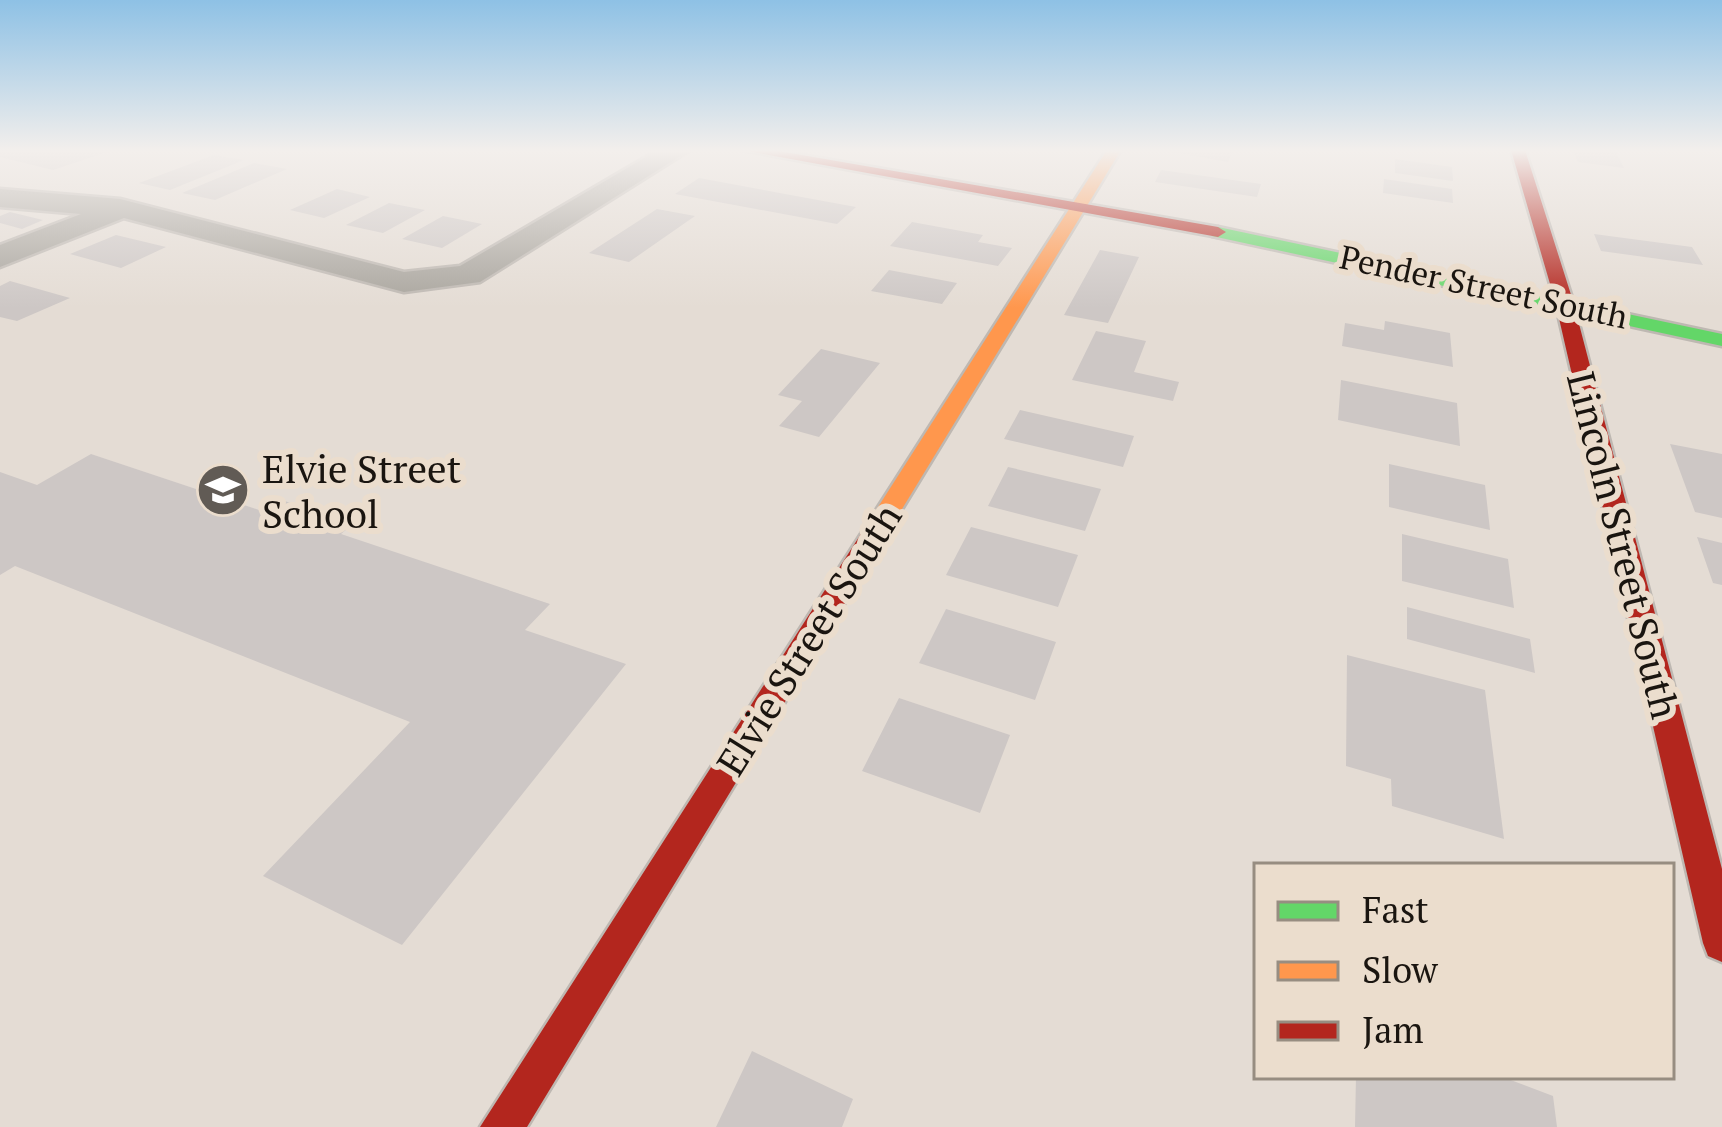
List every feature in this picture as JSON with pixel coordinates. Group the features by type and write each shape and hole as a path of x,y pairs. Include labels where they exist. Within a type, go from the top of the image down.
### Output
{"street":[{"path":"55,203 120,208 404,282 468,275 589,203"},
{"name":"Pender Street South","path":"1053,203 1564,301 1722,340"},
{"name":"Elvie Street South","path":"502,1127 1081,203"},
{"name":"Lincoln Street South","path":"1534,203 1564,301 1722,943"},
{"path":"0,257 120,208"}],"building":[{"path":"307,203 358,203 324,218 290,210"},
{"path":"389,203 425,210 383,233 346,225"},
{"path":"721,203 832,203 856,207 837,224"},
{"path":"657,209 695,216 629,262 589,253"},
{"path":"10,212 43,220 22,229 0,223 0,216"},
{"path":"443,216 482,224 442,248 402,239"},
{"path":"912,222 983,235 978,242 1012,248 998,266 890,246"},
{"path":"1594,234 1692,247 1703,265 1601,251"},
{"path":"116,235 166,247 121,268 70,254"},
{"path":"1100,250 1139,257 1108,323 1064,315"},
{"path":"889,270 957,283 942,304 871,291"},
{"path":"10,281 70,298 17,321 0,317 0,286"},
{"path":"1385,321 1450,333 1453,367 1342,346 1345,323 1384,330"},
{"path":"1096,331 1146,341 1134,372 1179,382 1173,401 1072,380"},
{"path":"821,349 880,363 819,437 779,426 802,401 778,395"},
{"path":"1341,380 1457,403 1460,446 1338,420"},
{"path":"1020,410 1134,436 1123,467 1004,439"},
{"path":"1670,444 1722,454 1722,518 1695,512"},
{"path":"91,454 259,510 275,498 354,523 341,534 550,604 525,630 626,664 402,945 263,876 410,722 15,566 0,575 0,472 37,485"},
{"path":"1389,464 1485,485 1490,530 1389,507"},
{"path":"1008,467 1101,489 1085,531 988,506"},
{"path":"971,527 1078,555 1058,607 946,575"},
{"path":"1402,534 1508,559 1514,608 1402,581"},
{"path":"1697,537 1722,543 1722,585 1713,583"},
{"path":"1407,607 1530,639 1535,673 1407,639"},
{"path":"946,609 1056,642 1035,700 919,663"},
{"path":"1347,655 1485,690 1504,839 1392,806 1391,779 1346,766"},
{"path":"899,698 1010,735 980,813 862,771"},
{"path":"752,1051 853,1099 842,1127 716,1127"},
{"path":"1356,1079 1508,1079 1553,1096 1557,1127 1355,1127"}],"traffic: fast":[{"path":"1218,232 1722,340"}],"traffic: slow":[{"path":"875,532 1081,203"}],"traffic: jam":[{"path":"1050,203 1218,232"},
{"path":"1534,203 1564,301 1722,943"},
{"path":"502,1127 875,532"}],"place":[{"name":"Elvie Street School","path":"223,490"}]}
